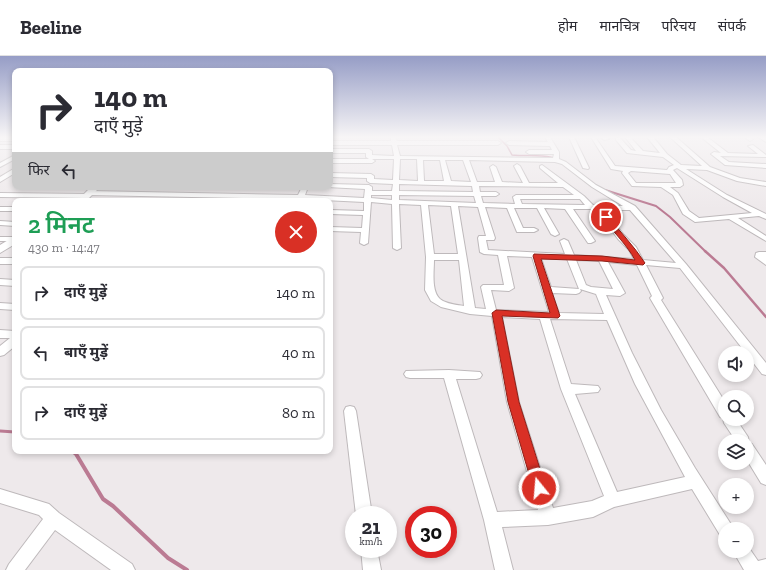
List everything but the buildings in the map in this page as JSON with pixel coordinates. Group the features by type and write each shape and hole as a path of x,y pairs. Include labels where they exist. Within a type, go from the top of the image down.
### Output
{"street":[{"path":"333,161 347,161 345,176"},
{"path":"364,243 372,161"},
{"path":"397,161 395,202 397,248"},
{"path":"420,161 422,182"},
{"path":"443,161 448,183"},
{"path":"466,161 492,238 482,238 484,252 602,259 683,266"},
{"path":"562,161 594,186 632,208 683,266 766,371"},
{"path":"583,161 586,168"},
{"path":"608,161 613,168 631,169 671,172 681,185 632,185 625,171 631,169"},
{"path":"673,161 719,193 763,215"},
{"path":"700,161 708,168"},
{"path":"723,161 727,164 766,166"},
{"path":"0,165 12,166"},
{"path":"516,166 527,185"},
{"path":"671,172 671,168 679,166 708,168 739,180 766,184"},
{"path":"493,167 499,184"},
{"path":"542,167 594,207 633,249 657,298 718,401"},
{"path":"0,180 12,172"},
{"path":"333,175 345,176 369,187 395,202 424,204 510,206 539,205 632,208"},
{"path":"306,198 396,182 564,185"},
{"path":"333,186 369,187 396,193 496,194"},
{"path":"664,186 676,194 684,210 694,218 701,220 729,216 763,215"},
{"path":"2,195 12,189"},
{"path":"32,195 38,190"},
{"path":"59,196 66,190"},
{"path":"174,198 183,190"},
{"path":"2,195 59,196 88,194 179,194 225,198 232,190"},
{"path":"520,206 516,197 582,197"},
{"path":"424,204 430,257 430,290 436,301 441,304 470,311 550,316 610,317"},
{"path":"454,204 470,311"},
{"path":"539,205 555,234"},
{"path":"510,206 520,230 534,230"},
{"path":"567,206 591,241"},
{"path":"0,209 12,209"},
{"path":"333,212 367,214"},
{"path":"729,216 766,239"},
{"path":"0,223 12,224"},
{"path":"333,229 365,230"},
{"path":"0,239 12,241"},
{"path":"564,241 582,287 618,294 620,292 602,259"},
{"path":"0,250 12,242"},
{"path":"502,253 509,288 486,287 494,313 513,402 548,517"},
{"path":"766,255 759,255 759,257 766,262"},
{"path":"536,256 547,290 550,316 567,389 613,500"},
{"path":"430,257 463,257"},
{"path":"0,261 12,261"},
{"path":"0,282 12,283"},
{"path":"547,290 576,292"},
{"path":"600,291 610,317 649,400 694,482 721,522"},
{"path":"0,306 12,307"},
{"path":"0,334 12,334"},
{"path":"0,352 12,342"},
{"path":"410,374 476,375"},
{"path":"449,374 492,520 504,570"},
{"path":"567,389 594,390"},
{"path":"350,411 363,506"},
{"path":"754,459 766,478"},
{"path":"492,520 548,517 593,509 613,500 694,482"},
{"path":"2,499 44,509 53,519 126,570"},
{"path":"15,570 53,519"},
{"path":"370,558 372,570"},
{"path":"746,558 754,570 766,566"}],"waterway":[{"path":"563,161 572,167"},
{"path":"605,190 656,206 670,217 706,252"},
{"path":"705,251 724,268 766,317"},
{"path":"0,431 12,432"},
{"path":"76,454 103,499 113,506 168,558 187,570"}],"route":[{"path":"539,488 513,402 496,313 555,316 536,256 602,259 641,263 633,249 621,237 606,217"}]}
